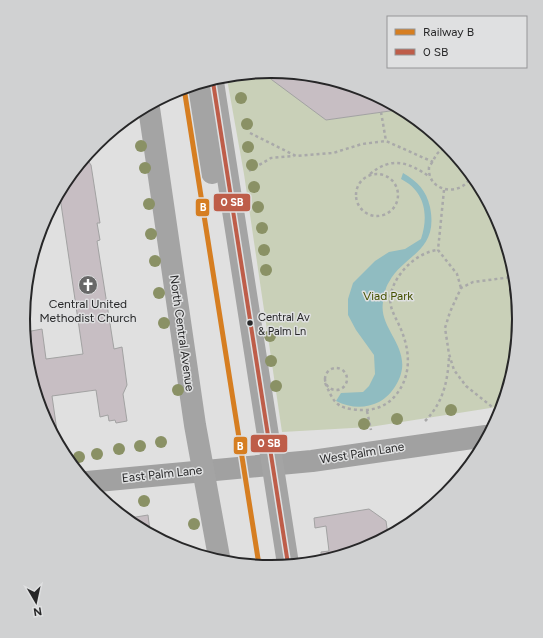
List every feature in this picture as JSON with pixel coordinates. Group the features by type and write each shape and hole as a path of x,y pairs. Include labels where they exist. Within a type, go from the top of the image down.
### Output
{"main road":[{"path":"212,85 287,560"},
{"path":"198,89 215,189 235,232"},
{"name":"North Central Avenue","path":"149,111 195,424 219,555"}],"street":[{"name":"West Palm Lane","path":"237,467 312,461 483,436"},
{"name":"East Palm Lane","path":"93,481 237,467"}],"path":[{"path":"381,112 386,141"},
{"path":"250,133 296,156"},
{"path":"228,183 271,158 333,153 362,144 386,141 433,162"},
{"path":"431,177 429,166 433,162 436,154 444,150"},
{"path":"368,175 380,174 387,176 395,182 399,196 394,208 388,214 380,216 370,215 364,212 357,203 356,192 360,182 368,175 381,165 388,162 408,165 431,177 438,186 444,190 462,188 468,180"},
{"path":"444,190 438,250 457,274 460,288 445,328 449,354 454,370 466,386 496,410"},
{"path":"325,383 329,388 337,390 345,386 347,378 341,370 334,368 327,373 325,383 332,399 340,406 350,409 367,411 390,402 400,390 408,373 409,360 406,344 399,325 391,311 391,294 406,267 430,251 438,250"},
{"path":"460,288 473,282 509,277"},
{"path":"402,447 428,419 443,395 448,373 449,354"}],"green space":[{"name":"Viad Park","path":"256,78 272,78 326,120 393,111 419,127 431,137 463,172 481,198 495,227 505,256 511,287 513,319 511,351 505,382 496,407 370,427 282,432 244,174 227,82"}],"water":[{"path":"403,173 417,183 424,191 430,207 431,222 430,234 425,243 395,273 388,284 384,295 383,312 386,322 400,351 402,361 401,373 393,390 379,402 363,407 347,405 336,401 341,393 363,392 369,386 375,374 374,355 356,330 348,315 348,299 353,283 375,261 389,252 405,249 421,239 425,221 423,204 415,190 401,179"}],"building":[{"path":"269,78 287,78 319,82 349,90 378,102 393,111 326,120"},
{"name":"Central United Methodist Church","path":"89,162 91,165 100,223 97,223 100,240 97,241 114,349 122,347 127,385 123,394 127,421 116,423 115,420 109,421 108,415 100,417 96,390 52,396 57,430 48,411 38,382 32,351 31,331 42,329 46,359 83,354 61,201"},
{"path":"369,509 386,521 387,531 349,548 321,555 321,552 329,551 326,526 315,528 314,518"},
{"path":"148,515 150,527 137,520 133,517"}],"rail line":[{"name":"B","path":"185,94 258,560"}],"transit line":[{"path":"213,85 287,560"}],"place":[{"name":"Central United Methodist Church","path":"88,285"},
{"name":"Central Av & Palm Ln","path":"250,323"}]}
